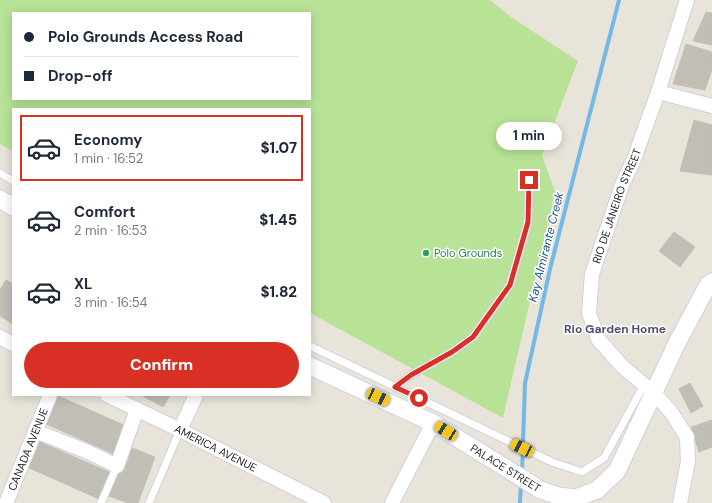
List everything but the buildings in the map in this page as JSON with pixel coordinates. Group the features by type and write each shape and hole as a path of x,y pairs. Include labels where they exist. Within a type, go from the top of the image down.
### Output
{"street":[{"name":"RIO DE JANEIRO STREET","path":"680,503 688,461 687,437 671,412 649,389 622,366 598,339 589,313 592,274 622,185 634,159 658,92 687,0"},
{"path":"658,92 712,106"},
{"path":"0,199 12,206"},
{"name":"PALACE STREET","path":"311,366 438,417 513,472 541,490 576,500 597,490 617,471 649,389 708,285 712,282"},
{"path":"0,336 12,343"},
{"name":"CANADA AVENUE","path":"6,503 50,396"},
{"name":"AMERICA AVENUE","path":"109,396 324,503"},
{"path":"180,430 196,396"},
{"path":"35,431 117,466 137,409"},
{"path":"392,503 438,417"}],"lane":[{"path":"0,173 12,180"},
{"path":"395,387 411,375 452,352 473,337 510,285 528,222 529,180"},
{"path":"311,346 395,387 438,417 514,444 552,462 582,472 604,458 649,389"},
{"path":"150,503 180,430"},
{"path":"101,503 117,466"}],"green space":[{"name":"Polo Grounds","path":"0,0 490,0 511,17 578,61 542,155 555,192 503,418 311,314 311,108 12,108 12,150 0,144"}],"waterway":[{"name":"Kay Almirante Creek","path":"522,473 525,383 550,269 619,0"},
{"name":"Kay Almirante Creek","path":"520,503 521,483"}],"place":[{"name":"Polo Grounds","path":"426,253"}],"district":[{"name":"Rio Garden Home","path":"615,329"}],"route":[{"path":"419,398 395,387 411,375 452,352 473,337 510,285 528,222 529,180"}]}
